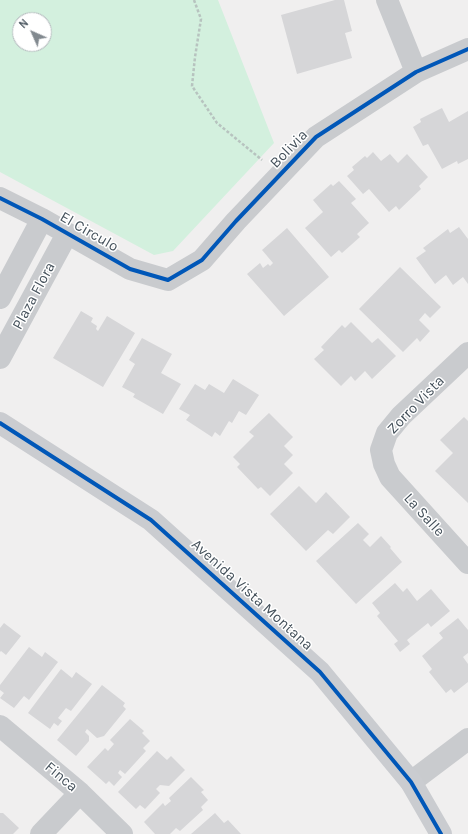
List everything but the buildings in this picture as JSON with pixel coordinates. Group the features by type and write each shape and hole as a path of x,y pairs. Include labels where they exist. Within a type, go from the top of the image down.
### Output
{"street":[{"path":"387,0 416,72"},
{"name":"Bolivia","path":"168,280 202,260 236,221 316,137 416,72 468,49"},
{"name":"El Circulo","path":"0,198 130,269 168,280"},
{"name":"Plaza Flora","path":"0,298 42,220"},
{"name":"Plaza Flora","path":"0,358 67,234"},
{"name":"Zorro Vista","path":"384,464 381,450 387,433 401,416 468,353"},
{"name":"Avenida Vista Montana","path":"0,423 151,520 320,672 411,782 441,834"},
{"name":"La Salle","path":"384,464 390,477 468,563"},
{"name":"Finca","path":"0,726 80,793 120,833"},
{"path":"411,782 468,739"},
{"path":"41,834 80,793"}],"path":[{"path":"194,0 201,19 192,86 217,123 248,150 280,174"}],"green space":[{"path":"0,0 218,0 274,143 173,251 154,255 0,172"}],"cycle path":[{"path":"0,198 42,219 130,269 168,280 202,260 236,221 316,137 416,72 468,49"},
{"path":"0,423 151,520 320,672 411,782 441,834"}]}
